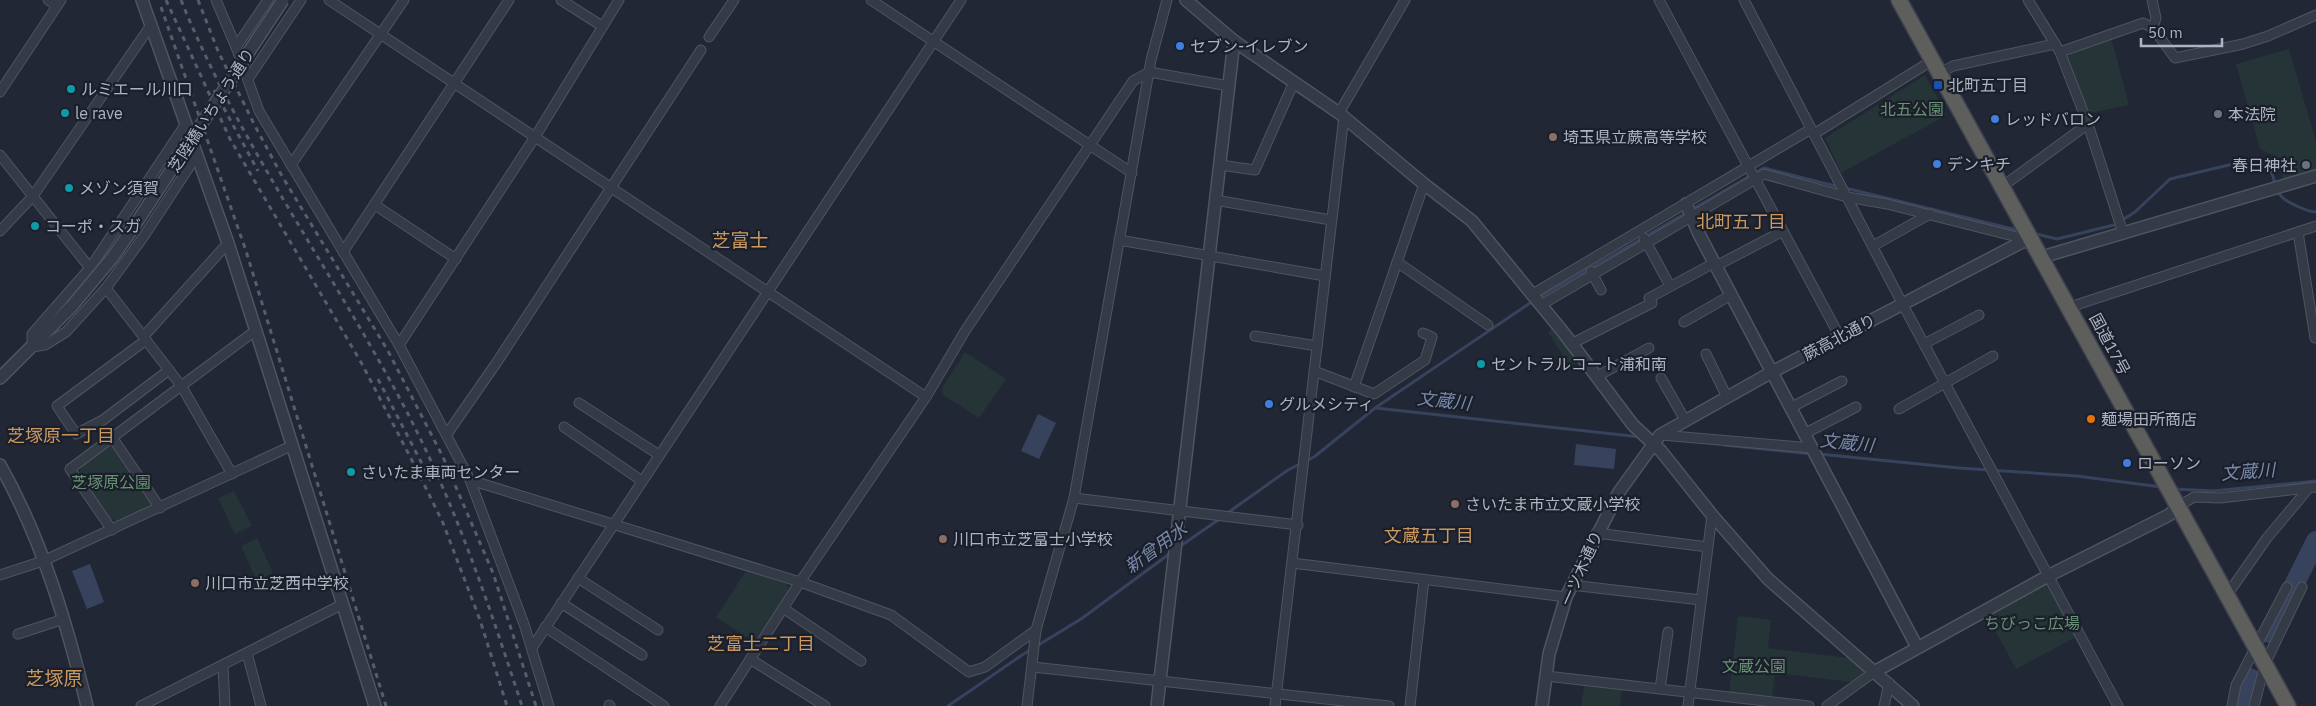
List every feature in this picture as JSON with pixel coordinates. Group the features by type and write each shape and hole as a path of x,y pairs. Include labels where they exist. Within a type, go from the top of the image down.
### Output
{"highway":[{"name":"国道17号","path":"1899,0 2042,256 2288,706"}],"street":[{"path":"0,92 59,3 48,0"},
{"path":"142,0 228,243 375,706"},
{"path":"216,0 236,47 259,111 399,345 470,480 532,648 549,706"},
{"path":"236,47 268,0"},
{"name":"芝陸橋いちょう通り","path":"0,378 72,306 107,264 133,228 283,0"},
{"path":"248,79 301,0"},
{"path":"329,0 926,397"},
{"path":"291,165 404,0"},
{"path":"343,252 509,0"},
{"path":"562,0 602,26"},
{"path":"399,345 535,137 619,0"},
{"path":"709,37 734,0"},
{"path":"871,0 1132,173"},
{"path":"532,648 961,0"},
{"path":"1027,706 1036,634 1074,498 1150,72 1167,0"},
{"path":"1186,0 1234,40 1342,114 1424,184 1472,221 1496,247 1531,295 1541,305 1638,430 1656,440 1712,515 1768,579 1913,706"},
{"path":"1275,706 1298,525 1342,114 1405,0"},
{"path":"1659,0 1840,337"},
{"path":"1744,0 1902,304 2118,706"},
{"path":"2028,0 2058,48 2088,124 2122,230"},
{"path":"2152,0 2156,18 2153,28"},
{"path":"1541,305 1691,216 1812,131 1936,66 1954,66 2058,48 2143,23 2153,28 2174,58 2243,44 2316,15"},
{"path":"0,232 33,196 151,25"},
{"path":"1157,706 1234,40"},
{"path":"447,434 701,50"},
{"path":"720,706 800,582 926,397 965,331 1133,81 1150,72 1229,86"},
{"path":"1220,164 1256,170 1294,82"},
{"path":"2003,186 2088,124"},
{"path":"185,125 90,268 32,334 32,347 45,345 66,332 106,288 144,236 197,155"},
{"path":"0,156 90,268"},
{"path":"1531,295 1687,204 1752,173 1764,174 1846,195 2029,235"},
{"path":"2042,256 2122,230 2316,176"},
{"path":"1354,387 1424,184"},
{"path":"1215,200 1331,220"},
{"path":"1687,204 1715,265 1917,647"},
{"path":"375,205 456,259"},
{"path":"1873,246 1930,214"},
{"path":"2070,307 2316,226"},
{"path":"1571,344 1651,300 1670,286 1783,231"},
{"path":"1641,232 1670,286"},
{"path":"2298,232 2316,338"},
{"name":"蕨高北通り","path":"1656,440 1685,420 1772,372 2022,242 2029,235"},
{"path":"1119,240 1324,276"},
{"path":"169,370 104,420 76,434 57,406 145,338 228,243"},
{"path":"1617,246 1624,256"},
{"path":"1397,262 1488,325"},
{"path":"1587,264 1601,290"},
{"path":"106,288 182,387 232,474"},
{"path":"1684,322 1731,295"},
{"path":"1924,344 1979,315"},
{"path":"112,530 70,469 255,331"},
{"path":"1314,371 1374,394 1425,360 1432,337 1423,333"},
{"path":"1255,336 1317,346"},
{"path":"1596,377 1649,348"},
{"path":"1706,354 1727,397"},
{"path":"1899,409 1993,356"},
{"path":"1661,378 1685,420"},
{"path":"1790,408 1842,380"},
{"path":"579,403 659,455"},
{"path":"1804,434 1856,407"},
{"path":"564,428 642,480"},
{"path":"112,437 160,508"},
{"path":"1656,440 1811,448"},
{"name":"一ツ木通り","path":"1542,706 1549,654 1571,585 1596,533 1619,492 1656,440"},
{"path":"0,575 43,561 291,446"},
{"path":"0,465 26,519 64,618 87,706"},
{"path":"470,480 800,582 891,615 969,672 985,667 1036,634"},
{"path":"1827,706 1874,672 1917,647 2048,576 2169,514 2172,495 2220,498 2312,488"},
{"path":"2228,595 2267,538 2312,488"},
{"path":"1074,498 1298,525"},
{"path":"1688,706 1712,515"},
{"path":"1596,533 1708,547"},
{"path":"1292,563 1566,597"},
{"path":"578,578 658,630"},
{"path":"1410,706 1424,580"},
{"path":"1571,585 1701,600"},
{"path":"2232,706 2236,686 2287,587"},
{"path":"2254,706 2264,664 2302,587"},
{"path":"562,602 642,655"},
{"path":"141,706 152,704 343,604"},
{"path":"783,608 861,661"},
{"path":"18,634 64,618"},
{"path":"545,627 664,706"},
{"path":"1660,689 1668,632"},
{"path":"247,653 261,706"},
{"path":"750,659 825,706"},
{"path":"223,666 225,706"},
{"path":"1033,667 1389,706"},
{"path":"1546,676 1690,693 1745,703 1809,706"},
{"path":"1884,706 1889,683"}],"green space":[{"path":"2111,37 2129,105 2090,113 2065,57"},
{"path":"2289,49 2316,141 2316,171 2283,180 2277,157 2260,149 2236,64"},
{"name":"北五公園","path":"1925,75 1947,115 1841,173 1825,138"},
{"path":"1554,327 1579,361 1570,367 1548,332"},
{"path":"965,352 1006,379 979,418 943,395 942,388"},
{"name":"芝塚原公園","path":"110,446 115,446 151,503 150,508 118,522 110,519 79,475 81,467"},
{"path":"234,491 252,526 235,534 218,498"},
{"path":"257,538 273,573 257,581 241,546"},
{"path":"746,571 787,584 789,592 754,642 716,617"},
{"name":"ちびっこ広場","path":"2048,576 2080,635 2016,669 1984,610"},
{"name":"文蔵公園","path":"1738,616 1771,620 1768,648 1849,658 1864,670 1862,674 1850,682 1775,673 1772,699 1729,694"},
{"path":"1585,680 1622,684 1620,706 1581,706"}],"water":[{"path":"1038,414 1056,423 1039,459 1021,451"},
{"path":"1576,444 1616,449 1614,469 1574,465"},
{"path":"90,564 104,602 87,609 72,571"}],"waterway":[{"path":"2032,233 2057,239 2114,225 2135,212 2170,179 2250,160 2260,162 2270,169 2281,196 2292,204 2316,212"},
{"path":"1691,210 1764,168 1839,187"},
{"path":"1845,188 2021,231"},
{"path":"1226,514 1288,470 1314,457 1375,408 1530,303 1686,213"},
{"name":"文蔵川","path":"1376,408 1641,437"},
{"name":"文蔵川","path":"1724,445 1812,454"},
{"name":"文蔵川","path":"1819,454 1959,468 2077,476 2161,487"},
{"name":"文蔵川","path":"2174,489 2213,491 2316,481"},
{"name":"新曾用水","path":"1179,547 1221,518"},
{"path":"2270,633 2316,541"},
{"name":"新曾用水","path":"948,706 1022,655 1081,619 1172,552"},
{"path":"2242,706 2250,678"}],"railway":[{"path":"166,0 230,139 362,364 443,523 480,620 507,706"},
{"path":"181,0 205,54 259,158 379,360 425,447 470,556 522,706"},
{"path":"198,0 218,51 255,126 282,176 388,351 443,457 493,573 536,706"},
{"path":"161,7 246,251 386,706"},
{"path":"214,90 258,171"},
{"path":"378,379 432,483"}],"place":[{"name":"セブン-イレブン","path":"1180,46"},
{"name":"北町五丁目","path":"1938,85"},
{"name":"ルミエール川口","path":"71,89"},
{"name":"le rave","path":"65,113"},
{"name":"本法院","path":"2218,114"},
{"name":"レッドバロン","path":"1995,119"},
{"name":"埼玉県立蕨高等学校","path":"1553,137"},
{"name":"デンキチ","path":"1937,164"},
{"name":"春日神社","path":"2306,165"},
{"name":"メゾン須賀","path":"69,188"},
{"name":"コーポ・スガ","path":"35,226"},
{"name":"セントラルコート浦和南","path":"1481,364"},
{"name":"グルメシティ","path":"1269,404"},
{"name":"麺場田所商店","path":"2091,419"},
{"name":"ローソン","path":"2127,463"},
{"name":"さいたま車両センター","path":"351,472"},
{"name":"さいたま市立文蔵小学校","path":"1455,504"},
{"name":"川口市立芝富士小学校","path":"943,539"},
{"name":"川口市立芝西中学校","path":"195,583"}],"district":[{"name":"北町五丁目","path":"1741,222"},
{"name":"芝富士","path":"740,240"},
{"name":"芝塚原一丁目","path":"61,436"},
{"name":"文蔵五丁目","path":"1429,536"},
{"name":"芝富士二丁目","path":"761,644"},
{"name":"芝塚原","path":"54,678"}]}
